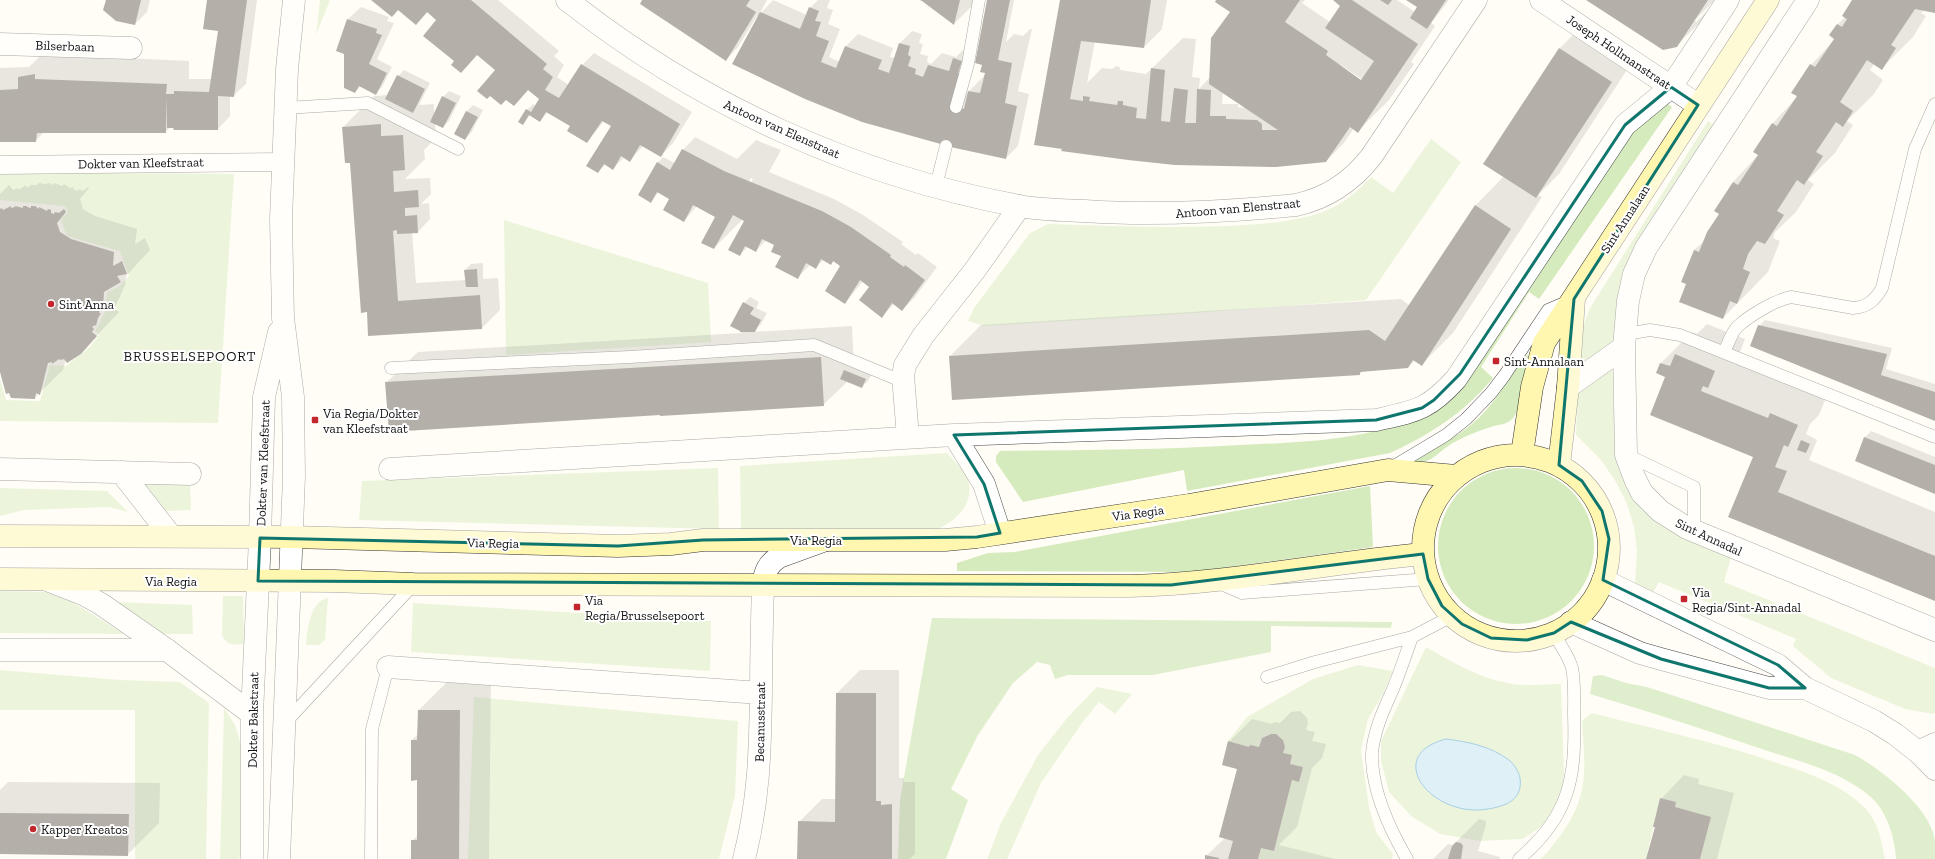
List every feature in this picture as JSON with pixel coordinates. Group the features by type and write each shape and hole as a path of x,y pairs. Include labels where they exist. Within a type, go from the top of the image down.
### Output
{"main road":[{"name":"Sint Annalaan","path":"1559,465 1568,388 1574,299 1698,105 1768,0"},
{"path":"1522,454 1532,387 1542,348 1549,333 1574,299"},
{"path":"1522,454 1541,458 1559,465 1582,481 1594,496 1602,511 1609,539 1608,560 1603,580 1594,598 1583,612 1563,627 1527,640 1503,640 1491,638 1475,632 1452,616 1435,595 1428,579 1423,554 1423,534 1428,515 1442,491 1456,476 1484,460 1499,456 1522,454"},
{"name":"Via Regia","path":"0,536 292,537 618,546 670,544 702,540 945,540 1189,505 1388,470 1456,476"},
{"name":"Via Regia","path":"0,579 291,581 414,584 1129,586 1171,585 1214,581 1384,557 1423,554"}],"street":[{"name":"Dokter van Kleefstraat","path":"291,581 294,476 292,397 283,318 281,219 285,108 294,0"},
{"name":"Antoon van Elenstraat","path":"567,0 639,53 726,105 828,151 936,186 1020,206 1104,213 1196,213 1296,205 1324,196 1348,182 1359,172 1371,157 1476,0"},
{"name":"Joseph Hollmanstraat","path":"1541,0 1698,105"},
{"path":"390,469 908,437 1376,420 1400,415 1428,405 1456,378 1474,354 1625,125 1671,87 1728,0"},
{"path":"1568,388 1625,340 1630,288 1634,274 1646,248 1808,0"},
{"name":"Bilserbaan","path":"0,44 131,48"},
{"name":"Dokter van Kleefstraat","path":"0,165 282,162"},
{"path":"908,437 904,382 905,365 910,355 975,270 1020,206"},
{"name":"Dokter van Kleefstraat","path":"258,581 264,397 283,318"},
{"name":"Sint Annadal","path":"1625,340 1626,455 1638,486 1646,498 1667,516 1694,531 1935,630"},
{"path":"954,435 975,467 984,484 1000,533"},
{"path":"0,469 190,474"},
{"path":"121,472 171,536"},
{"name":"Becanusstraat","path":"744,859 753,825 759,785 761,746 763,584 765,573 773,561 779,557 825,540"},
{"path":"47,580 98,602 167,650 252,714"},
{"path":"1603,580 1778,665 1805,688 1874,721 1895,734 1926,748 1935,769"},
{"name":"Dokter Bakstraat","path":"252,859 252,714 258,581"},
{"path":"279,859 291,581"},
{"path":"1563,627 1668,661 1769,688 1805,688"},
{"path":"0,650 167,650"},
{"path":"388,667 761,693"}],"lane":[{"path":"956,107 968,64 979,0"},
{"path":"285,108 368,103 458,149"},
{"path":"1724,352 1737,328 1770,305 1784,299 1791,297 1853,308 1860,308 1875,300 1882,288 1915,149 1935,104"},
{"path":"936,186 946,146"},
{"path":"1388,470 1446,435 1466,419 1491,393 1504,376 1548,310 1574,299"},
{"path":"1625,340 1650,330 1664,331 1680,335 1935,437"},
{"path":"391,368 630,357 814,345 904,382"},
{"path":"1626,455 1694,487 1694,531"},
{"path":"1214,581 1242,593 1428,579"},
{"path":"284,724 414,584"},
{"path":"1267,677 1315,662 1412,637 1452,616"},
{"path":"1519,859 1540,839 1564,804 1572,772 1575,742 1572,668 1563,627"},
{"path":"1407,859 1389,823 1379,796 1374,775 1372,752 1376,729 1412,637"},
{"path":"371,859 372,729 388,667"}],"highlighted area":[{"path":"1671,87 1698,105 1574,299 1559,465 1582,481 1602,511 1609,539 1603,580 1778,665 1805,688 1769,688 1661,659 1571,622 1554,633 1527,640 1491,638 1462,624 1442,606 1428,579 1423,554 1171,585 258,581 260,538 618,546 703,540 977,537 1000,533 984,484 954,435 1376,420 1422,408 1434,400 1460,374 1625,125"}],"green space":[{"path":"320,0 330,0 316,35"},
{"path":"1665,102 1672,107 1539,299 1529,292 1481,367 1493,378 1471,402 1459,412 1446,422 1405,446 1390,453 1187,491 1184,470 1023,502 996,462 996,456 1000,451 1120,450 1312,441 1359,435 1404,422 1427,413 1631,133"},
{"path":"1708,121 1717,127 1638,252 1616,338 1613,392 1615,430 1634,492 1731,557 1724,582 1935,668 1935,713 1933,714 1905,709 1831,678 1793,646 1796,639 1659,582 1650,598 1638,588 1635,582 1637,551 1634,527 1627,504 1616,482 1601,460 1576,435 1580,335 1590,308"},
{"path":"1431,139 1461,162 1366,300 1194,313 984,326 968,321 974,308 1030,233 1048,224 1196,227 1245,225 1305,217 1338,205 1371,177 1393,193"},
{"path":"0,172 234,174 218,423 0,421 0,379 6,400 40,401 50,365 66,366 90,347 99,335 95,331 105,313 107,293 120,286 129,276 120,251 67,236 61,220 68,212 65,206 0,200"},
{"path":"504,220 708,283 711,342 506,355"},
{"path":"1528,355 1526,378 1522,397 1516,413 1511,420 1460,439 1428,461 1417,462 1411,460 1450,439 1480,417 1500,392 1524,357"},
{"path":"947,453 967,477 969,495 963,510 950,522 935,530 741,529 740,466"},
{"path":"718,468 719,529 359,520 362,481"},
{"path":"1508,468 1524,468 1539,471 1553,477 1566,485 1577,496 1591,523 1594,546 1593,561 1585,583 1577,596 1566,607 1539,621 1524,624 1508,624 1493,621 1479,615 1466,607 1455,596 1441,569 1438,554 1438,538 1441,523 1447,509 1455,496 1466,485 1493,471"},
{"path":"145,484 190,485 191,510 166,511 153,500 144,487"},
{"path":"1370,486 1373,547 1194,572 957,571 957,563 988,553 1015,552"},
{"path":"0,488 107,491 128,512 109,507 24,510 0,516"},
{"path":"0,591 46,592 66,598 124,634 0,633"},
{"path":"223,596 243,596 244,644 237,645 228,643 222,635"},
{"path":"328,598 325,640 319,645 306,645 307,632 313,610 322,600"},
{"path":"113,602 192,605 193,634 159,634"},
{"path":"413,603 711,621 710,671 411,652"},
{"path":"932,618 1392,622 1391,628 1271,626 1271,652 1153,675 1068,675 1055,679 1050,665 1037,662 1013,683 978,735 951,789 968,800 946,859 898,859 900,800"},
{"path":"1426,647 1466,669 1497,681 1521,685 1561,684 1564,774 1561,797 1552,816 1539,828 1523,839 1480,841 1440,834 1411,816 1389,792 1381,761 1381,741"},
{"path":"1358,665 1393,671 1382,696 1368,719 1361,750 1369,807 1376,832 1393,854 1392,859 1258,859 1261,848 1274,851 1292,780 1299,782 1303,767 1290,764 1292,755 1283,753 1285,746 1283,741 1280,737 1275,735 1269,734 1264,736 1259,747 1250,745 1249,747 1228,741 1247,717 1313,679"},
{"path":"0,670 120,680 180,682 209,703 206,859 135,859 135,710 0,710"},
{"path":"1602,675 1626,683 1647,687 1855,755 1878,770 1904,791 1925,816 1932,828 1935,841 1935,859 1896,859 1890,828 1879,806 1862,790 1849,781 1820,768 1675,720 1590,694 1593,676"},
{"path":"1097,687 1132,694 1115,714 1099,702 1082,723 1041,783 1007,859 987,859 1001,823 1038,755 1067,718"},
{"path":"474,697 738,721 735,795 719,859 468,859"},
{"path":"224,708 235,725 242,749 241,854 239,859 220,859"},
{"path":"1592,713 1754,755 1824,781 1847,793 1870,814 1879,832 1885,859 1700,859 1711,817 1675,807 1676,802 1660,798 1646,859 1540,859 1560,836 1577,807 1581,794 1584,767 1582,721"}],"water":[{"path":"1446,739 1479,745 1502,755 1509,760 1516,768 1520,778 1519,792 1516,797 1507,804 1495,808 1468,810 1449,805 1433,796 1422,784 1416,771 1417,759 1427,747"}],"building":[{"path":"106,0 141,0 135,25 116,21 103,10"},
{"path":"207,0 247,0 234,97 218,96 218,130 174,130 173,128 167,128 166,96 166,133 37,133 36,142 0,142 0,90 18,89 18,77 35,74 35,79 167,84 166,94 174,94 174,91 209,92 218,31 203,29"},
{"path":"371,0 471,0 547,64 543,69 553,77 545,90 559,98 581,64 680,124 661,157 640,145 630,162 621,156 613,170 604,164 598,173 586,166 611,126 602,121 587,143 567,131 570,126 546,112 540,122 529,115 523,125 518,122 526,109 531,112 539,99 528,90 514,106 506,100 501,105 490,96 487,99 477,91 495,70 477,55 461,73 451,65 454,61 423,36 436,20 427,12 416,25 398,10 392,17"},
{"path":"642,0 750,0 746,6 756,12 726,61 640,4"},
{"path":"920,0 960,0 954,25 922,1"},
{"path":"987,0 1010,0 998,60 1012,63 1005,103 1017,106 1006,159 955,148 862,122 805,99 732,64 760,12 800,29 809,7 819,11 815,21 821,22 816,36 829,41 821,62 836,68 845,46 882,60 878,69 889,73 899,43 910,46 908,55 911,57 908,66 916,69 915,74 923,77 928,65 949,71 953,58 962,61 958,73 961,74 954,106 964,109 968,91 980,93 985,73 980,72 982,65 975,63"},
{"path":"1060,0 1151,0 1144,48 1081,41 1070,99 1083,101 1083,96 1090,97 1089,101 1117,105 1118,101 1123,101 1123,105 1137,108 1136,118 1146,119 1151,68 1165,70 1161,121 1170,122 1174,88 1188,90 1185,123 1196,123 1197,89 1211,90 1210,116 1226,116 1226,119 1257,120 1262,124 1262,130 1278,130 1209,84 1211,38 1230,12 1215,2 1216,0 1300,0 1285,22 1328,51 1326,55 1361,80 1374,61 1325,28 1340,6 1333,0 1352,0 1418,44 1358,133 1350,127 1326,162 1276,167 1175,165 1128,160 1061,151 1062,149 1034,145"},
{"path":"1380,0 1392,0 1388,5"},
{"path":"1406,0 1446,0 1427,29 1410,18 1417,7"},
{"path":"1586,0 1708,0 1677,47 1663,50"},
{"path":"1852,0 1935,0 1935,13 1915,9 1891,45 1896,48 1882,70 1867,60 1840,102 1853,111 1843,127 1836,122 1816,152 1823,156 1804,185 1797,180 1777,211 1784,215 1765,244 1757,241 1748,254 1743,269 1750,272 1737,304 1730,301 1723,319 1679,302 1686,284 1681,282 1694,250 1699,252 1707,232 1719,214 1714,211 1733,182 1738,185 1758,155 1753,152 1772,123 1777,126 1797,96 1791,93 1810,64 1815,67 1834,39 1829,35 1837,24 1842,27 1847,19 1842,16"},
{"path":"347,19 377,29 376,33 382,35 369,64 387,73 376,95 359,86 355,93 344,88 344,54 336,51"},
{"path":"1559,48 1612,82 1536,198 1483,164"},
{"path":"397,75 425,89 413,113 385,99"},
{"path":"442,96 456,103 443,128 430,122"},
{"path":"466,111 478,117 465,140 454,134"},
{"path":"381,124 381,136 403,135 405,170 393,171 394,192 418,190 419,207 405,208 405,216 417,215 418,233 397,234 397,230 393,231 398,301 480,295 482,329 368,336 367,312 361,313 350,163 345,163 342,127"},
{"path":"682,149 724,171 822,211 851,227 891,255 890,257 904,267 905,265 925,280 902,311 892,303 882,318 859,300 869,287 860,280 845,304 825,291 840,266 833,261 831,265 821,259 816,269 806,263 798,279 775,267 781,256 771,252 774,245 762,239 756,252 745,246 740,256 728,250 744,221 733,215 714,249 701,243 715,217 693,205 684,222 663,210 669,199 657,192 651,203 638,195 657,162 670,170"},
{"path":"1475,205 1511,229 1422,366 1413,360 1408,368 1360,372 1360,375 952,400 949,356 1369,330 1385,341"},
{"name":"Sint Anna","path":"11,206 11,208 15,206 23,208 23,206 27,206 31,208 31,206 35,206 39,209 39,207 47,211 48,209 51,210 51,213 54,214 55,212 59,213 64,209 66,212 57,223 60,232 71,239 114,252 113,266 122,261 127,274 117,276 121,282 104,292 103,310 100,310 99,313 101,313 96,326 95,325 92,327 94,329 92,332 97,336 81,354 67,363 64,359 59,359 52,364 52,362 48,363 40,395 36,393 35,399 11,398 9,393 6,394 0,372 0,209 2,208 3,210"},
{"path":"477,269 478,287 466,287 464,270"},
{"path":"743,302 754,308 750,314 761,320 755,332 740,332 730,326"},
{"path":"1758,325 1887,354 1881,375 1935,392 1935,421 1750,346"},
{"path":"1675,354 1715,371 1708,388 1703,386 1701,391 1768,418 1770,413 1798,425 1788,447 1784,445 1775,467 1787,471 1778,492 1935,556 1935,601 1728,517 1753,457 1650,415 1665,377 1656,373 1660,363 1670,366"},
{"path":"821,357 824,406 389,432 385,382"},
{"path":"844,370 866,379 862,388 840,379"},
{"path":"1864,437 1935,465 1935,494 1855,461"},
{"path":"1801,440 1810,444 1806,453 1797,450"},
{"path":"836,693 876,693 876,801 881,801 881,805 892,804 892,859 797,859 798,821 835,822"},
{"path":"418,710 460,710 459,859 411,859 411,840 417,840 417,780 411,781 411,740 417,740"},
{"path":"1271,734 1276,734 1283,740 1285,747 1283,753 1292,755 1290,764 1303,767 1299,782 1292,780 1274,851 1261,848 1258,859 1228,859 1233,841 1219,837 1237,769 1222,765 1228,741 1249,747 1250,745 1259,747 1262,738"},
{"path":"1660,798 1676,802 1675,807 1711,817 1700,859 1646,859 1655,827 1653,827"},
{"path":"0,813 129,814 128,856 0,854"},
{"path":"1456,842 1461,843 1463,846 1461,859 1448,859 1452,846"},
{"path":"1205,855 1219,858 1219,859 1205,859"}],"place":[{"name":"Sint Anna","path":"51,304"},
{"name":"Sint-Annalaan","path":"1496,361"},
{"name":"Via Regia/Dokter van Kleefstraat","path":"315,420"},
{"name":"Via Regia/Sint-Annadal","path":"1684,599"},
{"name":"Via Regia/Brusselsepoort","path":"577,607"},
{"name":"Kapper Kreatos","path":"33,829"}],"district":[{"name":"BRUSSELSEPOORT","path":"190,356"}]}
